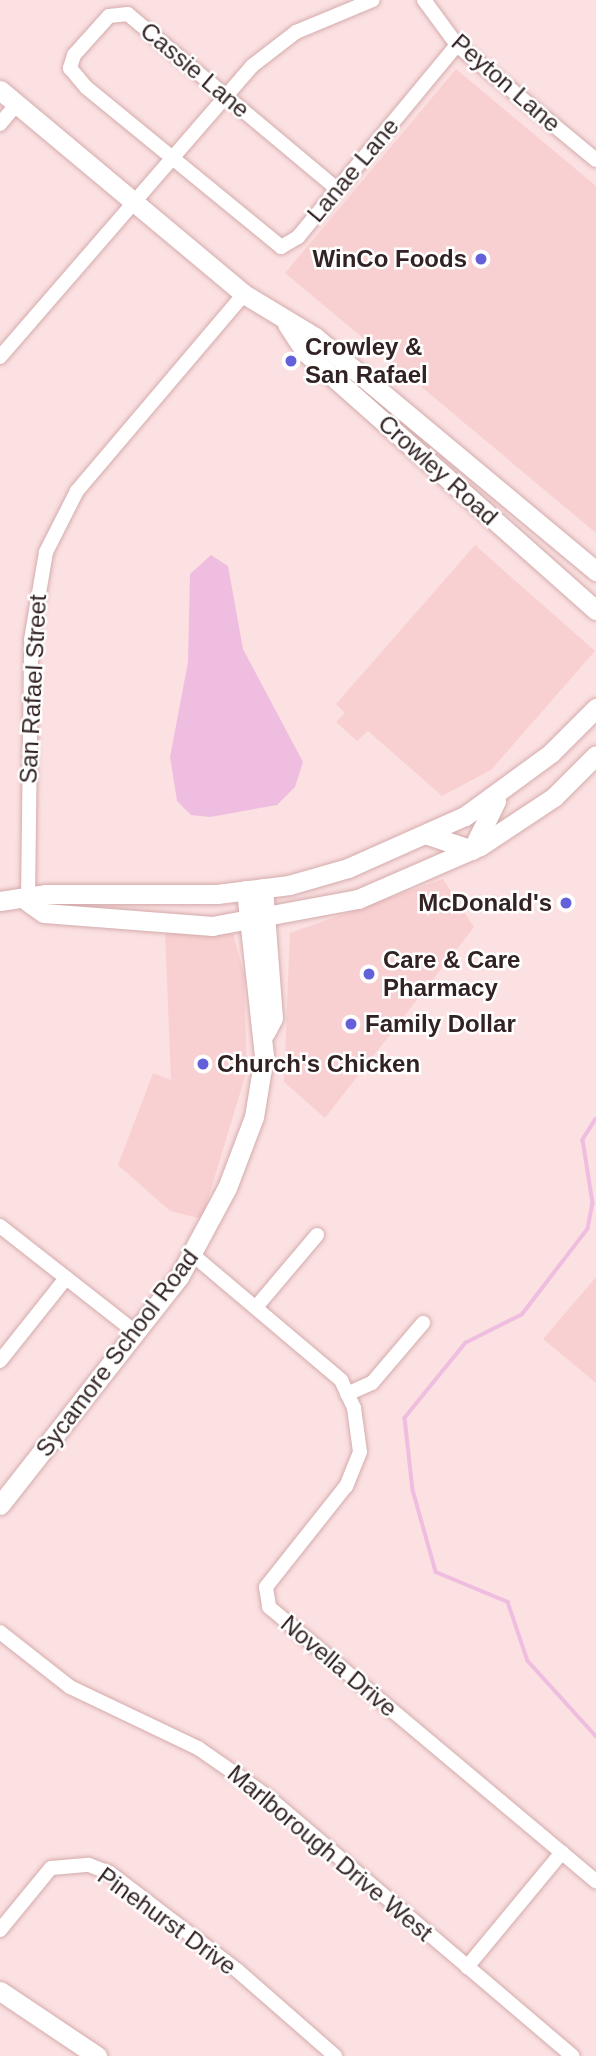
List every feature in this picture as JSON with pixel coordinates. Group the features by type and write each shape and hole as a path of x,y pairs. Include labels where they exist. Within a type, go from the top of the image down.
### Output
{"main road":[{"name":"Crowley Road","path":"0,90 244,294 286,324 315,337 596,571"},
{"name":"Crowley Road","path":"286,324 331,375 596,610"},
{"path":"331,375 356,385 420,437 441,442"},
{"path":"472,850 478,828 507,789 596,708"},
{"path":"0,901 29,902 57,915 171,925 258,922 371,895 472,850 554,797 596,755"},
{"path":"29,902 46,894 254,889 348,868 427,835 507,789"},
{"path":"427,835 472,850"},
{"name":"Sycamore School Road","path":"0,1505 193,1255 254,1116 265,1033 254,889"},
{"path":"0,1991 97,2056"}],"street":[{"path":"0,357 132,201 274,45 373,0"},
{"name":"Peyton Lane","path":"424,0 457,45 596,160"},
{"name":"Cassie Lane","path":"172,160 73,73 81,46 109,16 128,14 337,189"},
{"name":"Lanae Lane","path":"172,160 281,247 298,237 457,45"},
{"path":"0,124 17,104"},
{"name":"San Rafael Street","path":"29,902 31,640 46,552 77,491 244,294"},
{"path":"0,1226 135,1332"},
{"path":"257,1306 317,1235"},
{"name":"Novella Drive","path":"193,1255 257,1306 341,1380 347,1394 360,1452 346,1486 266,1587 270,1607 596,1881"},
{"path":"0,1362 66,1278"},
{"path":"347,1394 372,1383 423,1323"},
{"name":"Marlborough Drive West","path":"0,1632 70,1687 198,1748 247,1781 572,2056"},
{"path":"467,1967 562,1852"},
{"name":"Pinehurst Drive","path":"0,1930 51,1868 89,1865 110,1873 238,1971 335,2056"}],"shaded area":[{"path":"456,69 596,186 596,533 285,273"},
{"path":"475,545 595,651 491,770 442,796 368,731 357,741 336,722 345,713 336,704"},
{"path":"211,555 228,566 243,649 303,762 295,787 277,805 210,817 191,815 177,801 170,757 188,662 190,574"},
{"path":"443,879 474,927 325,1118 284,1082 290,933"},
{"path":"165,933 233,934 244,974 247,1070 202,1219 170,1211 118,1165 153,1073 171,1080"},
{"path":"596,1277 596,1383 543,1339"}],"waterway":[{"path":"596,1119 583,1140 593,1203 588,1229 522,1315 466,1343 405,1418 413,1490 436,1572 508,1602 528,1661 596,1736"}],"place":[{"name":"WinCo Foods","path":"481,259"},
{"name":"Crowley & San Rafael","path":"291,361"},
{"name":"McDonald's","path":"566,903"},
{"name":"Care & Care Pharmacy","path":"369,974"},
{"name":"Family Dollar","path":"351,1024"},
{"name":"Church's Chicken","path":"203,1064"}]}
